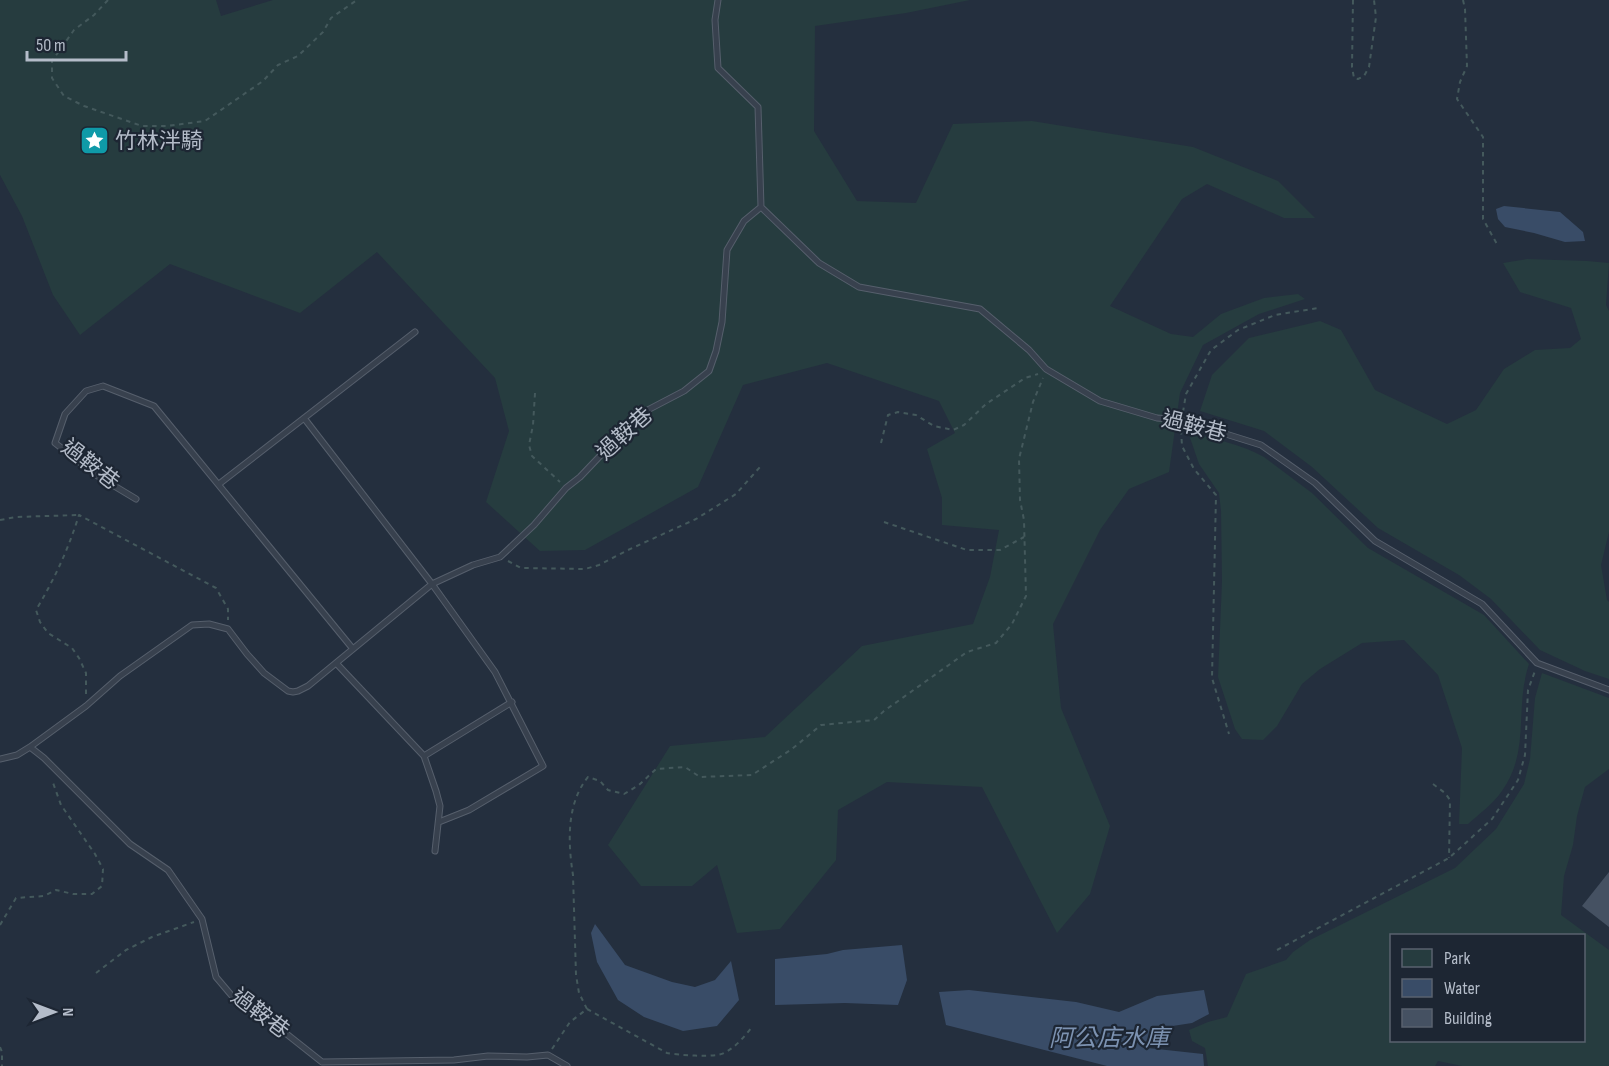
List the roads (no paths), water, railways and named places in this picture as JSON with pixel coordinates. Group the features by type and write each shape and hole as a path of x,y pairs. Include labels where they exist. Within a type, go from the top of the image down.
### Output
{"lane":[{"path":"718,0 715,21 718,68 758,107 761,207"},
{"name":"過鞍巷","path":"567,1066 548,1055 322,1062 274,1024 238,1003 216,977 202,919 168,870 130,844 44,758 30,747 86,706 120,676 192,625 209,624 228,629 246,654 264,673 288,691 293,692 308,686 432,584 473,565 500,557 534,525 566,488 580,477 640,414 684,391 709,371 722,322 727,250 744,221 761,207 819,263 859,287 980,309 1029,350 1046,369 1100,401 1157,418 1181,420 1261,445 1316,483 1375,541 1482,604 1537,663 1609,690"},
{"path":"219,484 415,332"},
{"name":"過鞍巷","path":"136,499 96,475 55,443 66,414 86,391 103,386 154,406 353,649"},
{"path":"304,418 432,584 495,672 543,766 469,810 439,822"},
{"path":"336,663 424,756 440,806 435,851"},
{"path":"424,756 512,702"},
{"path":"0,759 18,755 30,747"}],"water":[{"path":"1504,206 1560,212 1583,232 1585,241 1565,242 1505,227 1498,219 1496,209"},
{"path":"595,924 625,965 672,982 695,987 715,980 731,961 739,1000 717,1026 683,1031 644,1017 618,1000 597,962 591,933"},
{"path":"902,945 907,980 898,1005 845,1003 775,1005 775,959"},
{"name":"阿公店水庫","path":"969,990 1076,1002 1119,1012 1157,996 1204,990 1209,1014 1192,1023 1153,1029 1148,1048 1203,1054 1204,1066 1107,1066 946,1025 939,992"}],"place":[{"name":"竹林泮騎","path":"94,141"}]}
